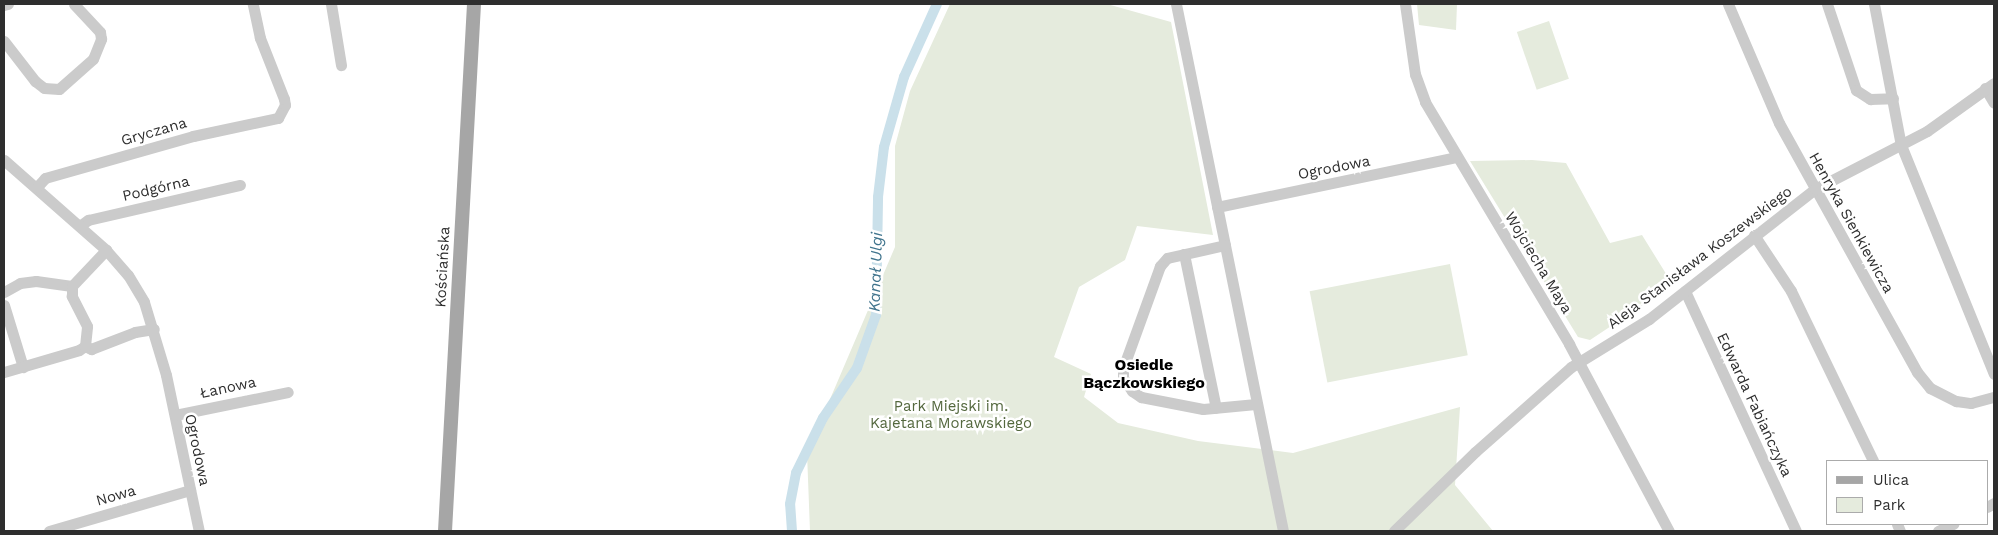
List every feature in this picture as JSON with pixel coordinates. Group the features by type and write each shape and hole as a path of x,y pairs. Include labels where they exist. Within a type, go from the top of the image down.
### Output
{"main road":[{"name":"Kościańska","path":"446,531 474,4"}],"street":[{"path":"4,5 8,4"},
{"path":"4,41 35,81 52,89 68,85 93,59 101,40 95,26 74,4"},
{"name":"Gryczana","path":"36,187 45,178 194,136 270,122 283,112 284,99 260,38 253,4"},
{"path":"331,4 341,65"},
{"path":"1176,4 1283,531"},
{"name":"Wojciecha Maya","path":"1405,4 1418,87 1456,157 1578,362 1669,531"},
{"name":"Henryka Sienkiewicza","path":"1728,4 1779,123 1917,372 1930,388 1956,401 1971,403 1994,397"},
{"path":"1828,4 1856,90 1870,100 1893,98"},
{"path":"1874,4 1902,145 1994,374"},
{"path":"1990,86 1994,103"},
{"name":"Aleja Stanisława Koszewskiego","path":"1394,531 1475,452 1578,362 1649,319 1815,189 1902,145 1936,125 1990,86"},
{"name":"Ogrodowa","path":"1217,207 1456,157"},
{"path":"4,160 106,250 128,275 154,329 136,332 91,349 85,346"},
{"name":"Podgórna","path":"81,226 88,220 240,185"},
{"path":"1754,235 1791,291 1872,460"},
{"path":"1226,245 1168,258 1160,266 1123,368 1123,378 1132,391 1141,397 1203,409 1256,404"},
{"path":"4,292 20,283 36,281 60,287 72,286 106,250"},
{"path":"1184,254 1216,408"},
{"path":"72,286 72,296 87,326 85,346"},
{"name":"Edwarda Fabiańczyka","path":"1685,291 1796,531"},
{"path":"4,305 23,366"},
{"name":"Ogrodowa","path":"154,329 175,416 198,531"},
{"path":"4,372 79,350 85,346"},
{"name":"Łanowa","path":"175,416 288,392"},
{"name":"Nowa","path":"49,531 190,490"},
{"path":"1938,531 1951,525"}],"green space":[{"name":"Park Miejski im. Kajetana Morawskiego","path":"950,4 1107,4 1171,22 1213,235 1137,226 1125,260 1079,287 1054,357 1091,374 1084,397 1118,423 1198,441 1293,453 1460,407 1455,485 1493,531 810,531 807,453 895,247 895,146 910,91"},
{"path":"1417,4 1457,4 1456,30 1419,25"},
{"path":"1549,21 1569,79 1537,90 1517,32"},
{"path":"1532,160 1566,163 1610,243 1642,235 1673,285 1590,340 1578,337 1470,161"},
{"path":"1450,264 1468,355 1327,383 1310,291"}],"waterway":[{"name":"Kanał Ulgi","path":"792,531 790,504 796,473 823,418 857,368 876,315 878,197 884,147 904,77 937,4"}],"district":[{"name":"Osiedle Bączkowskiego","path":"1144,374"}]}
